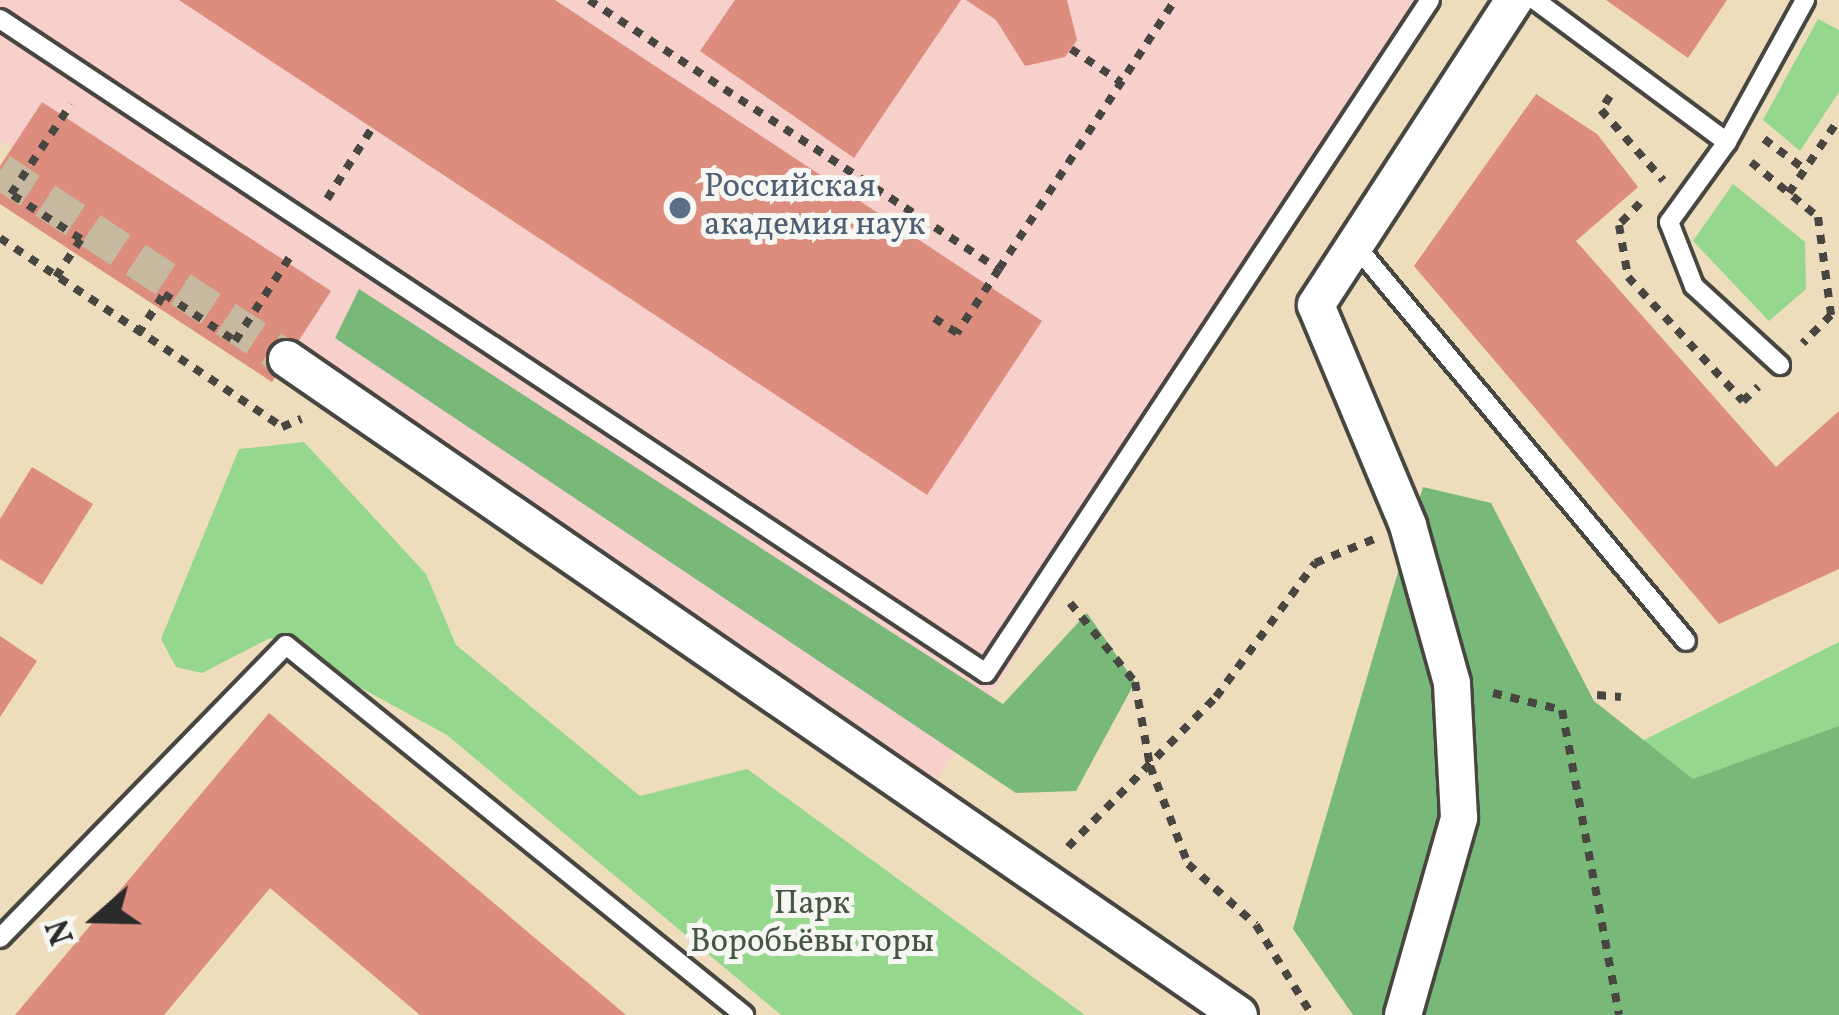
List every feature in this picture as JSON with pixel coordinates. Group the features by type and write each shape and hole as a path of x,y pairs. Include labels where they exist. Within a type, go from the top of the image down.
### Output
{"street":[{"path":"1403,1015 1459,818 1452,683 1408,524 1316,305 1514,0"},
{"path":"287,358 1239,1015"}],"lane":[{"path":"0,19 986,673 1430,0"},
{"path":"1535,0 1726,142"},
{"path":"1780,365 1694,286 1670,222 1741,122 1805,0"},
{"path":"1355,245 1686,641"},
{"path":"0,938 286,645 744,1015"}],"path":[{"path":"589,0 999,269"},
{"path":"932,317 957,333 1175,0"},
{"path":"1071,49 1121,82"},
{"path":"56,277 81,239 11,194 88,77"},
{"path":"1789,193 1839,118"},
{"path":"1741,122 1807,170"},
{"path":"138,334 164,294 235,341 372,128"},
{"path":"1726,142 1817,217 1831,315 1780,365"},
{"path":"1038,877 1150,766 1315,563 1408,524"},
{"path":"1042,587 1087,613 1135,682 1150,766 1188,864 1256,925 1312,1015"},
{"path":"1452,683 1562,710 1618,1015"},
{"path":"1597,695 1621,697"}],"shaded area":[{"path":"0,0 1436,0 931,789 0,140"}],"green space":[{"path":"1818,19 1839,30 1839,92 1800,151 1763,120"},
{"path":"1733,184 1805,242 1806,289 1769,321 1693,241"},
{"path":"359,289 1003,704 1087,613 1135,682 1076,791 1016,793 335,338"},
{"name":"Парк Воробьёвы горы","path":"304,442 426,574 456,645 640,796 747,769 1085,1015 781,1015 447,735 270,638 202,673 176,667 161,639 239,449"},
{"path":"1423,487 1491,503 1594,701 1693,779 1839,726 1839,1015 1353,1015 1293,929"},
{"path":"1839,642 1839,792 1688,868 1628,748"}],"building":[{"name":"Российская академия наук","path":"179,0 555,0 1042,321 927,495"},
{"path":"735,0 961,0 854,158 700,51"},
{"path":"966,0 1067,0 1077,40 1065,57 1025,66 996,20"},
{"path":"1606,0 1727,0 1688,58"},
{"path":"1536,94 1597,134 1638,187 1576,241 1776,467 1839,411 1839,569 1719,624 1414,266"},
{"path":"42,102 331,291 272,382 0,204 0,166"},
{"path":"32,467 93,504 42,585 0,559 0,519"},
{"path":"0,636 37,661 0,717"},
{"path":"269,713 626,1015 420,1015 270,888 164,1015 15,1015"}],"tunnel":[{"path":"0,171 287,359"}],"place":[{"name":"Российская академия наук","path":"680,208"}]}
